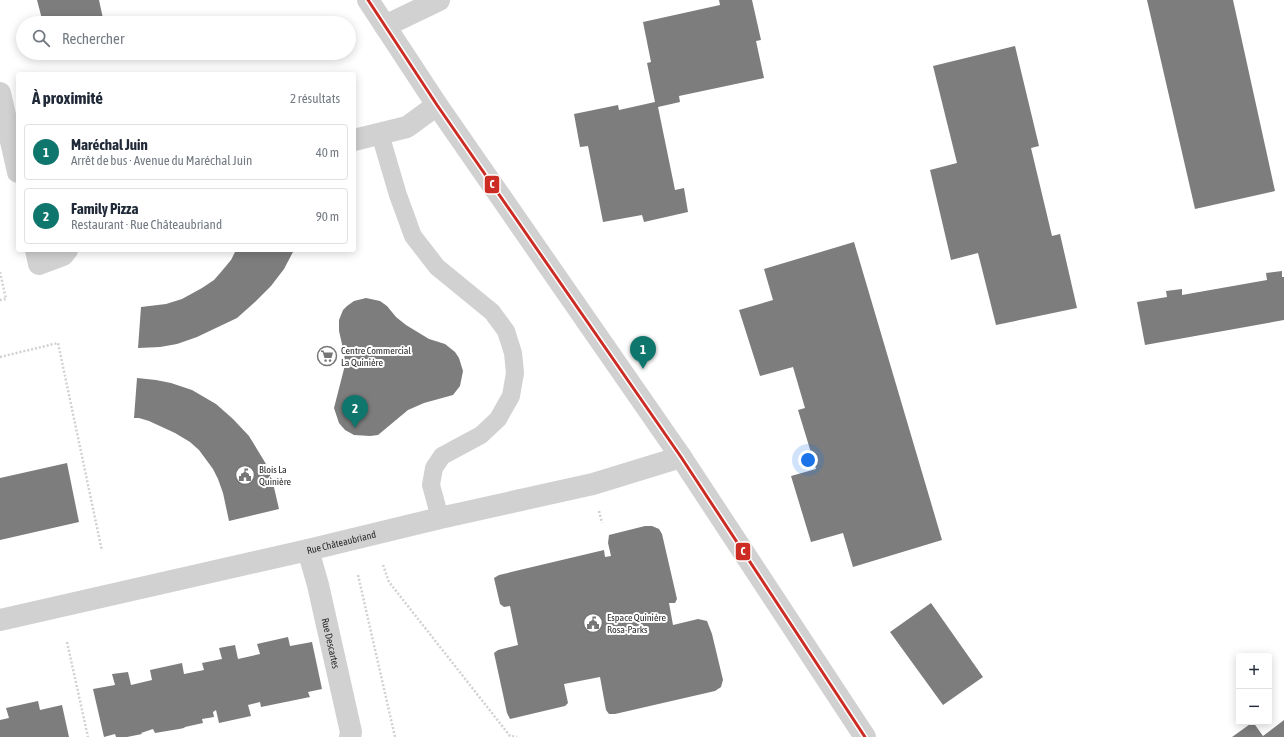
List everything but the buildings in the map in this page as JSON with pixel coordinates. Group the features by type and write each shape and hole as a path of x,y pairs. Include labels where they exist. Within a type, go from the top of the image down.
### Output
{"street":[{"path":"368,0 681,457 865,737"},
{"path":"385,26 440,0"},
{"path":"0,93 16,163"},
{"path":"356,140 407,127 438,104"},
{"path":"36,252 39,264 63,255 65,252"},
{"name":"Rue Châteaubriand","path":"0,620 593,484 681,457"},
{"name":"Rue Descartes","path":"308,550 318,585 351,732 350,737"}],"lane":[{"path":"380,134 398,195 413,236 438,267 492,312 506,331 513,353 515,373 511,396 498,419 481,435 442,456 434,468 431,485 440,518"}],"path":[{"path":"0,272 6,299 0,300"},
{"path":"0,357 58,343 102,552"},
{"path":"383,565 389,582 510,736 517,737"},
{"path":"358,575 395,737"},
{"path":"67,642 88,737"}],"transit line":[{"name":"C","path":"368,0 437,105 681,457 865,737"}],"place":[{"name":"Centre Commercial La Quinière","path":"327,356"},
{"name":"Maréchal Juin","path":"643,369"},
{"name":"Family Pizza","path":"355,428"},
{"name":"Blois La Quinière","path":"245,475"},
{"name":"Espace Quinière Rosa-Parks","path":"593,623"}]}
